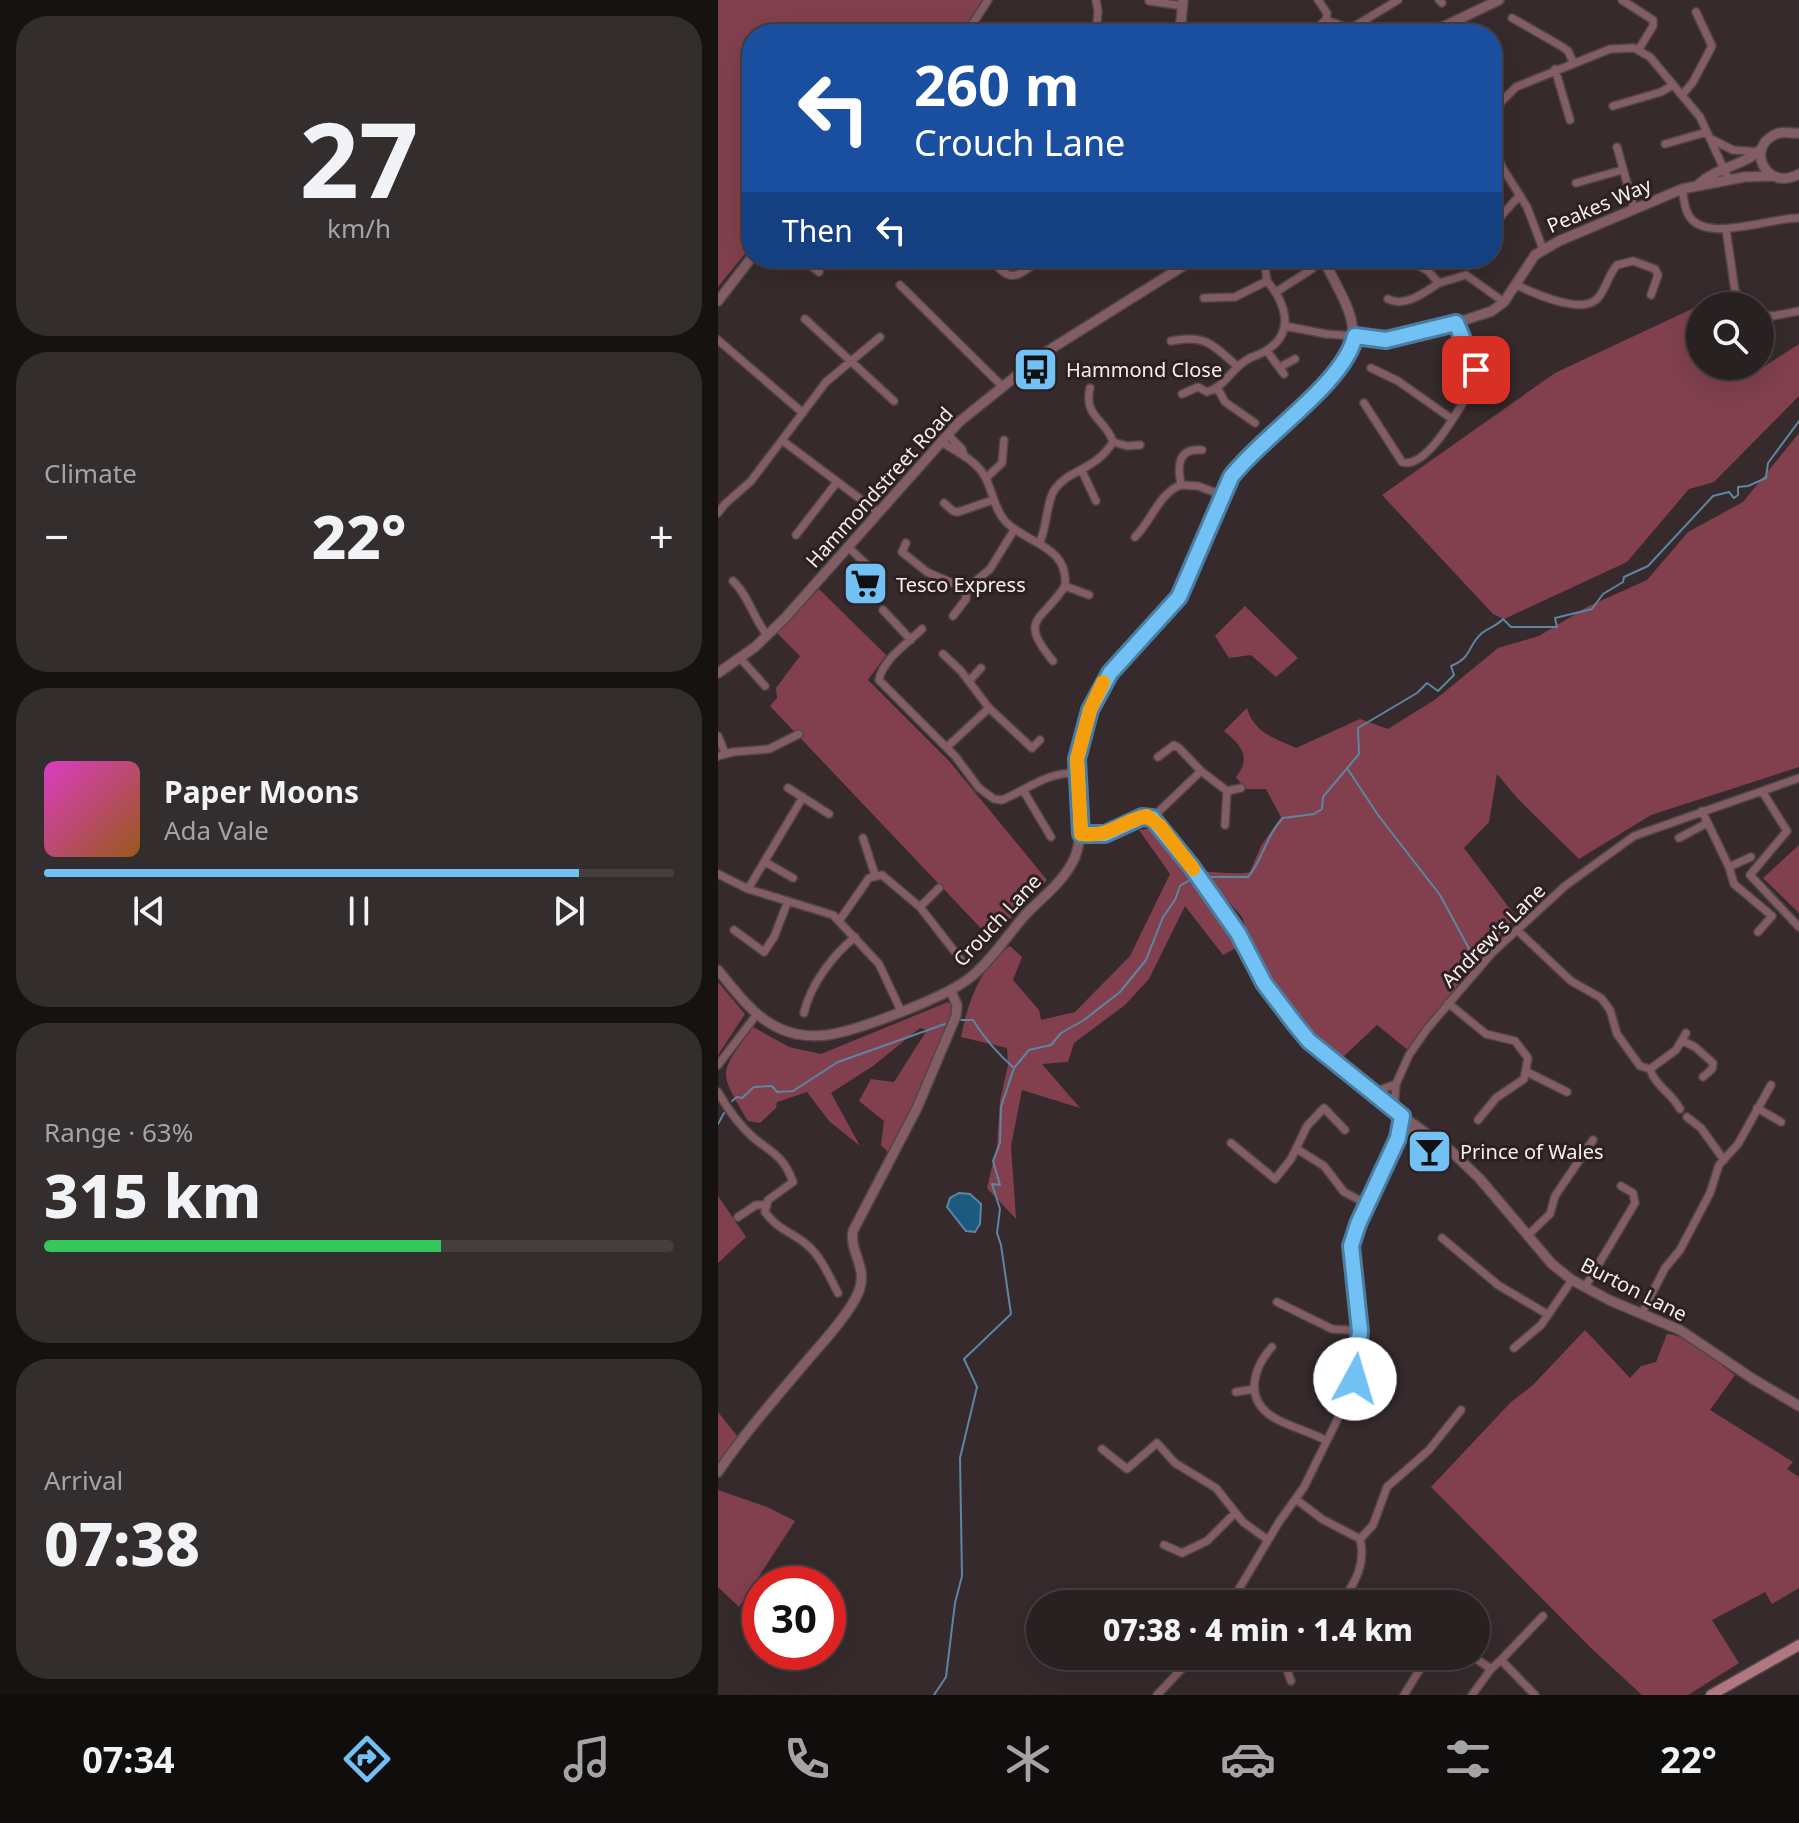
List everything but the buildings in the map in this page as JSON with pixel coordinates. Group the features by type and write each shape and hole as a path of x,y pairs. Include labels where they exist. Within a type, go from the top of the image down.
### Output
{"main road":[{"path":"1711,1695 1799,1645"}],"street":[{"path":"972,24 988,0"},
{"path":"1096,0 1097,24"},
{"path":"1318,0 1327,13 1324,24"},
{"path":"1358,24 1398,0"},
{"path":"1449,24 1499,0"},
{"path":"1622,0 1653,20 1653,26 1639,49"},
{"path":"1149,1 1183,3 1181,24"},
{"path":"1682,95 1693,82 1712,46 1696,12"},
{"path":"1512,18 1568,51 1573,62"},
{"path":"1326,20 1337,24"},
{"path":"1502,100 1512,90 1573,62 1610,49 1639,49 1650,57 1700,117 1729,180"},
{"path":"1555,69 1570,120"},
{"path":"1613,106 1661,92 1673,85"},
{"name":"Peakes Way","path":"1355,336 1386,340 1492,311 1504,302 1528,263 1543,249 1751,159 1772,136 1779,133 1797,135"},
{"path":"1665,144 1709,136 1733,150 1760,150 1762,162 1773,176"},
{"path":"1617,147 1634,208"},
{"path":"1502,167 1520,195 1543,249"},
{"path":"1576,183 1622,170"},
{"name":"Peakes Way","path":"1699,184 1706,186 1729,180 1773,176 1784,179 1799,174"},
{"path":"1682,189 1688,216 1711,230 1799,218"},
{"path":"1502,215 1520,195"},
{"path":"1726,229 1736,292"},
{"path":"1516,285 1567,303 1585,305 1599,298 1617,265 1633,261 1655,269 1658,275 1651,295"},
{"path":"718,301 744,268"},
{"path":"814,268 819,272"},
{"path":"998,268 1003,274 1012,276 1027,268"},
{"name":"Hammondstreet Road","path":"718,673 767,635 849,548 943,437 1002,386 1066,339 1180,268"},
{"path":"1182,394 1198,387 1207,392 1218,389 1238,367 1278,342 1285,326 1283,303 1267,281 1265,268"},
{"path":"1328,268 1350,315 1355,336 1345,361 1297,412 1243,461 1222,495 1179,597 1103,684 1083,731 1076,773 1081,834 1105,834 1142,817 1152,818 1191,866 1238,933 1264,983 1309,1041 1398,1113"},
{"path":"1423,268 1439,283"},
{"path":"1276,292 1312,269"},
{"path":"1388,299 1394,303 1404,302 1463,274 1504,302"},
{"path":"1204,298 1235,297 1267,281"},
{"path":"900,285 1002,386"},
{"path":"1774,316 1799,311"},
{"path":"805,319 894,401"},
{"path":"1364,403 1399,460 1414,463 1428,454 1472,388 1476,370 1456,323"},
{"path":"1285,326 1355,336"},
{"path":"718,513 721,501 751,481 820,391 880,337"},
{"path":"1171,341 1191,337 1206,341 1238,367"},
{"path":"718,340 803,413"},
{"path":"1267,351 1282,370 1295,359"},
{"path":"1371,368 1398,381 1452,419"},
{"path":"1090,388 1088,401 1091,411 1108,430 1113,442"},
{"path":"1218,389 1225,402 1255,423"},
{"path":"943,437 986,478 1002,518 1014,530 1052,551 1061,564 1065,586"},
{"path":"986,478 1002,463 1004,440"},
{"path":"783,441 879,513"},
{"path":"1113,442 1127,446 1140,445"},
{"path":"1040,542 1048,522 1053,491 1062,481 1095,463 1113,442"},
{"path":"1181,485 1180,459 1190,450 1202,450"},
{"path":"1082,471 1096,501"},
{"path":"796,535 837,482"},
{"path":"1135,537 1167,492 1181,485 1198,486 1222,495"},
{"path":"944,503 958,512 993,500"},
{"path":"966,589 990,569 1014,530"},
{"path":"906,543 902,552 920,567 966,589"},
{"path":"849,548 882,579"},
{"path":"733,581 746,596 752,613 767,635"},
{"path":"1065,586 1089,595"},
{"path":"1053,661 1036,640 1035,626 1040,615 1065,586"},
{"path":"953,616 966,599 966,589"},
{"path":"883,610 911,640"},
{"path":"922,629 886,665 879,680 947,747 993,804 1048,776 1076,773"},
{"path":"943,654 989,708 1032,748 1040,740"},
{"path":"740,658 765,686"},
{"path":"969,681 981,668"},
{"path":"947,747 989,708"},
{"path":"718,736 721,754 769,749 799,734"},
{"path":"1158,757 1174,745 1227,791 1241,788"},
{"path":"1152,818 1201,771"},
{"name":"Andrew's Lane","path":"1238,1590 1268,1540 1297,1500 1354,1383 1360,1331 1351,1246 1398,1138 1396,1084 1409,1055 1448,1003 1492,953 1565,886 1634,836 1799,778"},
{"path":"788,788 829,814"},
{"path":"1023,790 1051,837"},
{"path":"1225,825 1227,791"},
{"path":"1762,791 1787,831 1750,875 1799,927"},
{"path":"748,889 803,797"},
{"path":"1702,811 1729,867 1732,881 1772,916 1758,932"},
{"path":"1679,838 1707,823"},
{"name":"Crouch Lane","path":"718,1472 740,1440 828,1336 858,1293 863,1272 853,1242 853,1231 929,1084 956,1016 957,1005 951,991 981,968 1062,877 1074,858 1081,834"},
{"path":"863,838 875,875"},
{"path":"1729,867 1751,857"},
{"path":"765,862 793,878"},
{"path":"718,874 748,889 824,911 839,921 879,964 901,1011"},
{"path":"839,921 867,880 875,875 887,878 920,907 962,961"},
{"path":"920,907 939,888"},
{"path":"734,930 760,951 766,950 788,901"},
{"path":"1517,930 1571,981 1594,992 1607,1003 1617,1034 1640,1066 1650,1069 1658,1084 1680,1109"},
{"path":"804,1013 814,986 834,956 855,937"},
{"path":"718,970 757,1014 786,1031 819,1036 837,1033 951,991"},
{"path":"1448,1003 1486,1034 1510,1039 1521,1046 1528,1058 1527,1072 1516,1086 1501,1094 1478,1120"},
{"path":"718,1065 757,1014"},
{"path":"1650,1069 1676,1050 1684,1037 1713,1063 1712,1069 1703,1077"},
{"path":"1527,1072 1567,1092"},
{"path":"1374,1092 1396,1084"},
{"path":"1642,1313 1665,1268 1686,1240 1710,1193 1717,1169 1738,1144 1771,1085"},
{"path":"718,1092 753,1137 785,1162 793,1182 765,1205 756,1205 738,1217"},
{"path":"1231,1143 1275,1179 1297,1149 1302,1133 1324,1108 1345,1130"},
{"path":"1757,1108 1781,1122"},
{"name":"Burton Lane","path":"1398,1113 1451,1151 1480,1179 1552,1264 1572,1280 1609,1300 1680,1330 1799,1406"},
{"path":"1687,1117 1701,1128 1724,1160"},
{"path":"1398,1138 1419,1128"},
{"path":"1527,1236 1550,1214 1555,1196 1593,1140"},
{"path":"1297,1149 1324,1166 1344,1192 1367,1204"},
{"path":"1585,1287 1635,1203 1633,1193 1621,1186"},
{"path":"765,1205 765,1212 778,1228 813,1251 827,1269 838,1293"},
{"path":"1442,1238 1498,1285 1547,1314"},
{"path":"1514,1348 1536,1331 1572,1280"},
{"path":"1277,1302 1332,1329 1360,1331"},
{"path":"1272,1347 1256,1369 1254,1389 1260,1404 1270,1416 1325,1440"},
{"path":"1236,1392 1254,1389"},
{"path":"1360,1539 1373,1525 1387,1487 1435,1443 1461,1410"},
{"path":"1122,1478 1127,1469 1157,1443 1175,1463 1216,1488 1248,1527 1268,1540"},
{"path":"1102,1449 1127,1469"},
{"path":"1297,1500 1322,1519 1360,1539 1363,1551 1361,1565 1350,1590"},
{"path":"1164,1545 1182,1553 1202,1545 1235,1513"},
{"path":"1472,1695 1491,1669 1543,1616"},
{"path":"1501,1660 1535,1695"},
{"path":"1157,1695 1181,1670"},
{"path":"1287,1670 1291,1681"},
{"path":"1404,1695 1419,1670"}],"shaded area":[{"path":"718,0 984,0 967,24 742,24 742,257 718,287"},
{"path":"1686,312 1686,380 1774,380 1774,360 1799,344 1799,396 1714,482 1689,489 1627,562 1504,619 1493,614 1382,495 1555,373"},
{"path":"1799,433 1799,767 1651,815 1579,859 1497,774 1489,822 1464,848 1516,917 1466,974 1408,1050 1377,1025 1342,1058 1277,994 1242,917 1201,871 1250,872 1261,846 1281,817 1266,789 1245,789 1236,777 1244,757 1235,741 1224,731 1247,708 1260,729 1296,748 1360,719 1388,729 1436,699 1498,648 1539,636 1587,607 1647,580 1688,532 1743,502"},
{"path":"819,589 886,655 868,680 950,762 1047,880 991,939 770,706 777,698 776,688 800,656 777,633"},
{"path":"1245,606 1298,658 1276,677 1251,655 1229,658 1215,636"},
{"path":"1155,828 1240,946 1223,955 1185,906 1149,979 1125,1005 1074,1043 1068,1062 1042,1064 1080,1108 1022,1090 1011,1146 1016,1219 987,1188 997,1146 1000,1101 1008,1065 1007,1048 961,1037 971,999 991,964 1010,946 1022,957 1013,980 1039,1010 1041,1020 1075,1012 1130,956 1170,874 1139,830"},
{"path":"1799,845 1799,913 1763,878"},
{"path":"718,982 745,1014 718,1055"},
{"path":"948,1002 952,1005 952,1016 915,1108 890,1154 881,1145 884,1121 859,1101 871,1079 894,1082 927,1030 920,1028 873,1066 831,1093 860,1146 829,1121 807,1092 777,1102 776,1108 760,1123 748,1121 727,1082 728,1064 753,1027 789,1047 821,1054"},
{"path":"718,1196 746,1237 718,1263"},
{"path":"1585,1330 1630,1378 1641,1366 1656,1362 1667,1334 1684,1339 1702,1350 1735,1375 1710,1410 1793,1462 1787,1469 1799,1477 1799,1588 1772,1604 1765,1592 1712,1620 1739,1663 1688,1695 1642,1695 1431,1487 1511,1402 1532,1386"},
{"path":"718,1412 738,1437 718,1462"},
{"path":"718,1490 767,1507 795,1521 766,1566 742,1566 742,1602 739,1607 718,1587"}],"water":[{"path":"959,1193 970,1194 981,1204 980,1224 975,1232 966,1231 947,1207 950,1198"}],"waterway":[{"path":"1203,877 1248,877 1283,818 1314,814 1322,809 1323,797 1359,754 1358,728 1417,693 1427,683 1438,691 1454,675 1451,666 1467,655 1482,633 1503,619 1511,627 1557,627 1555,618 1592,609 1603,594 1623,582 1624,577 1648,566 1713,496 1729,492 1734,498 1738,495 1738,487 1766,478 1768,463 1799,421"},
{"path":"1347,768 1378,815 1440,895 1473,956"},
{"path":"934,1695 946,1677 955,1603 962,1576 960,1458 977,1387 964,1359 1011,1314 997,1233 1000,1209 992,1184 1000,1185 993,1161 1000,1143 1001,1107 1014,1068 1029,1050 1051,1045 1061,1033 1084,1020 1120,992 1146,960 1163,917 1180,886 1193,878"},
{"path":"959,1020 973,1020 991,1045 1013,1067"},
{"path":"732,1101 742,1098 754,1087 772,1086 777,1092 793,1091 838,1062 945,1024"},
{"path":"718,1124 724,1113"}],"slow traffic":[{"path":"1103,682 1090,710 1077,759 1081,834 1098,836 1147,816 1160,826 1193,869"}],"place":[{"name":"Hammond Close","path":"1035,369"},
{"name":"Tesco Express","path":"865,584"},
{"name":"Prince of Wales","path":"1429,1151"}],"route":[{"path":"1355,1379 1360,1331 1351,1246 1398,1138 1402,1116 1309,1041 1264,983 1238,933 1191,866 1152,818 1142,817 1098,836 1081,834 1077,759 1090,710 1103,684 1179,597 1231,477 1243,461 1297,412 1345,361 1355,336 1386,340 1456,323 1476,370"}]}
